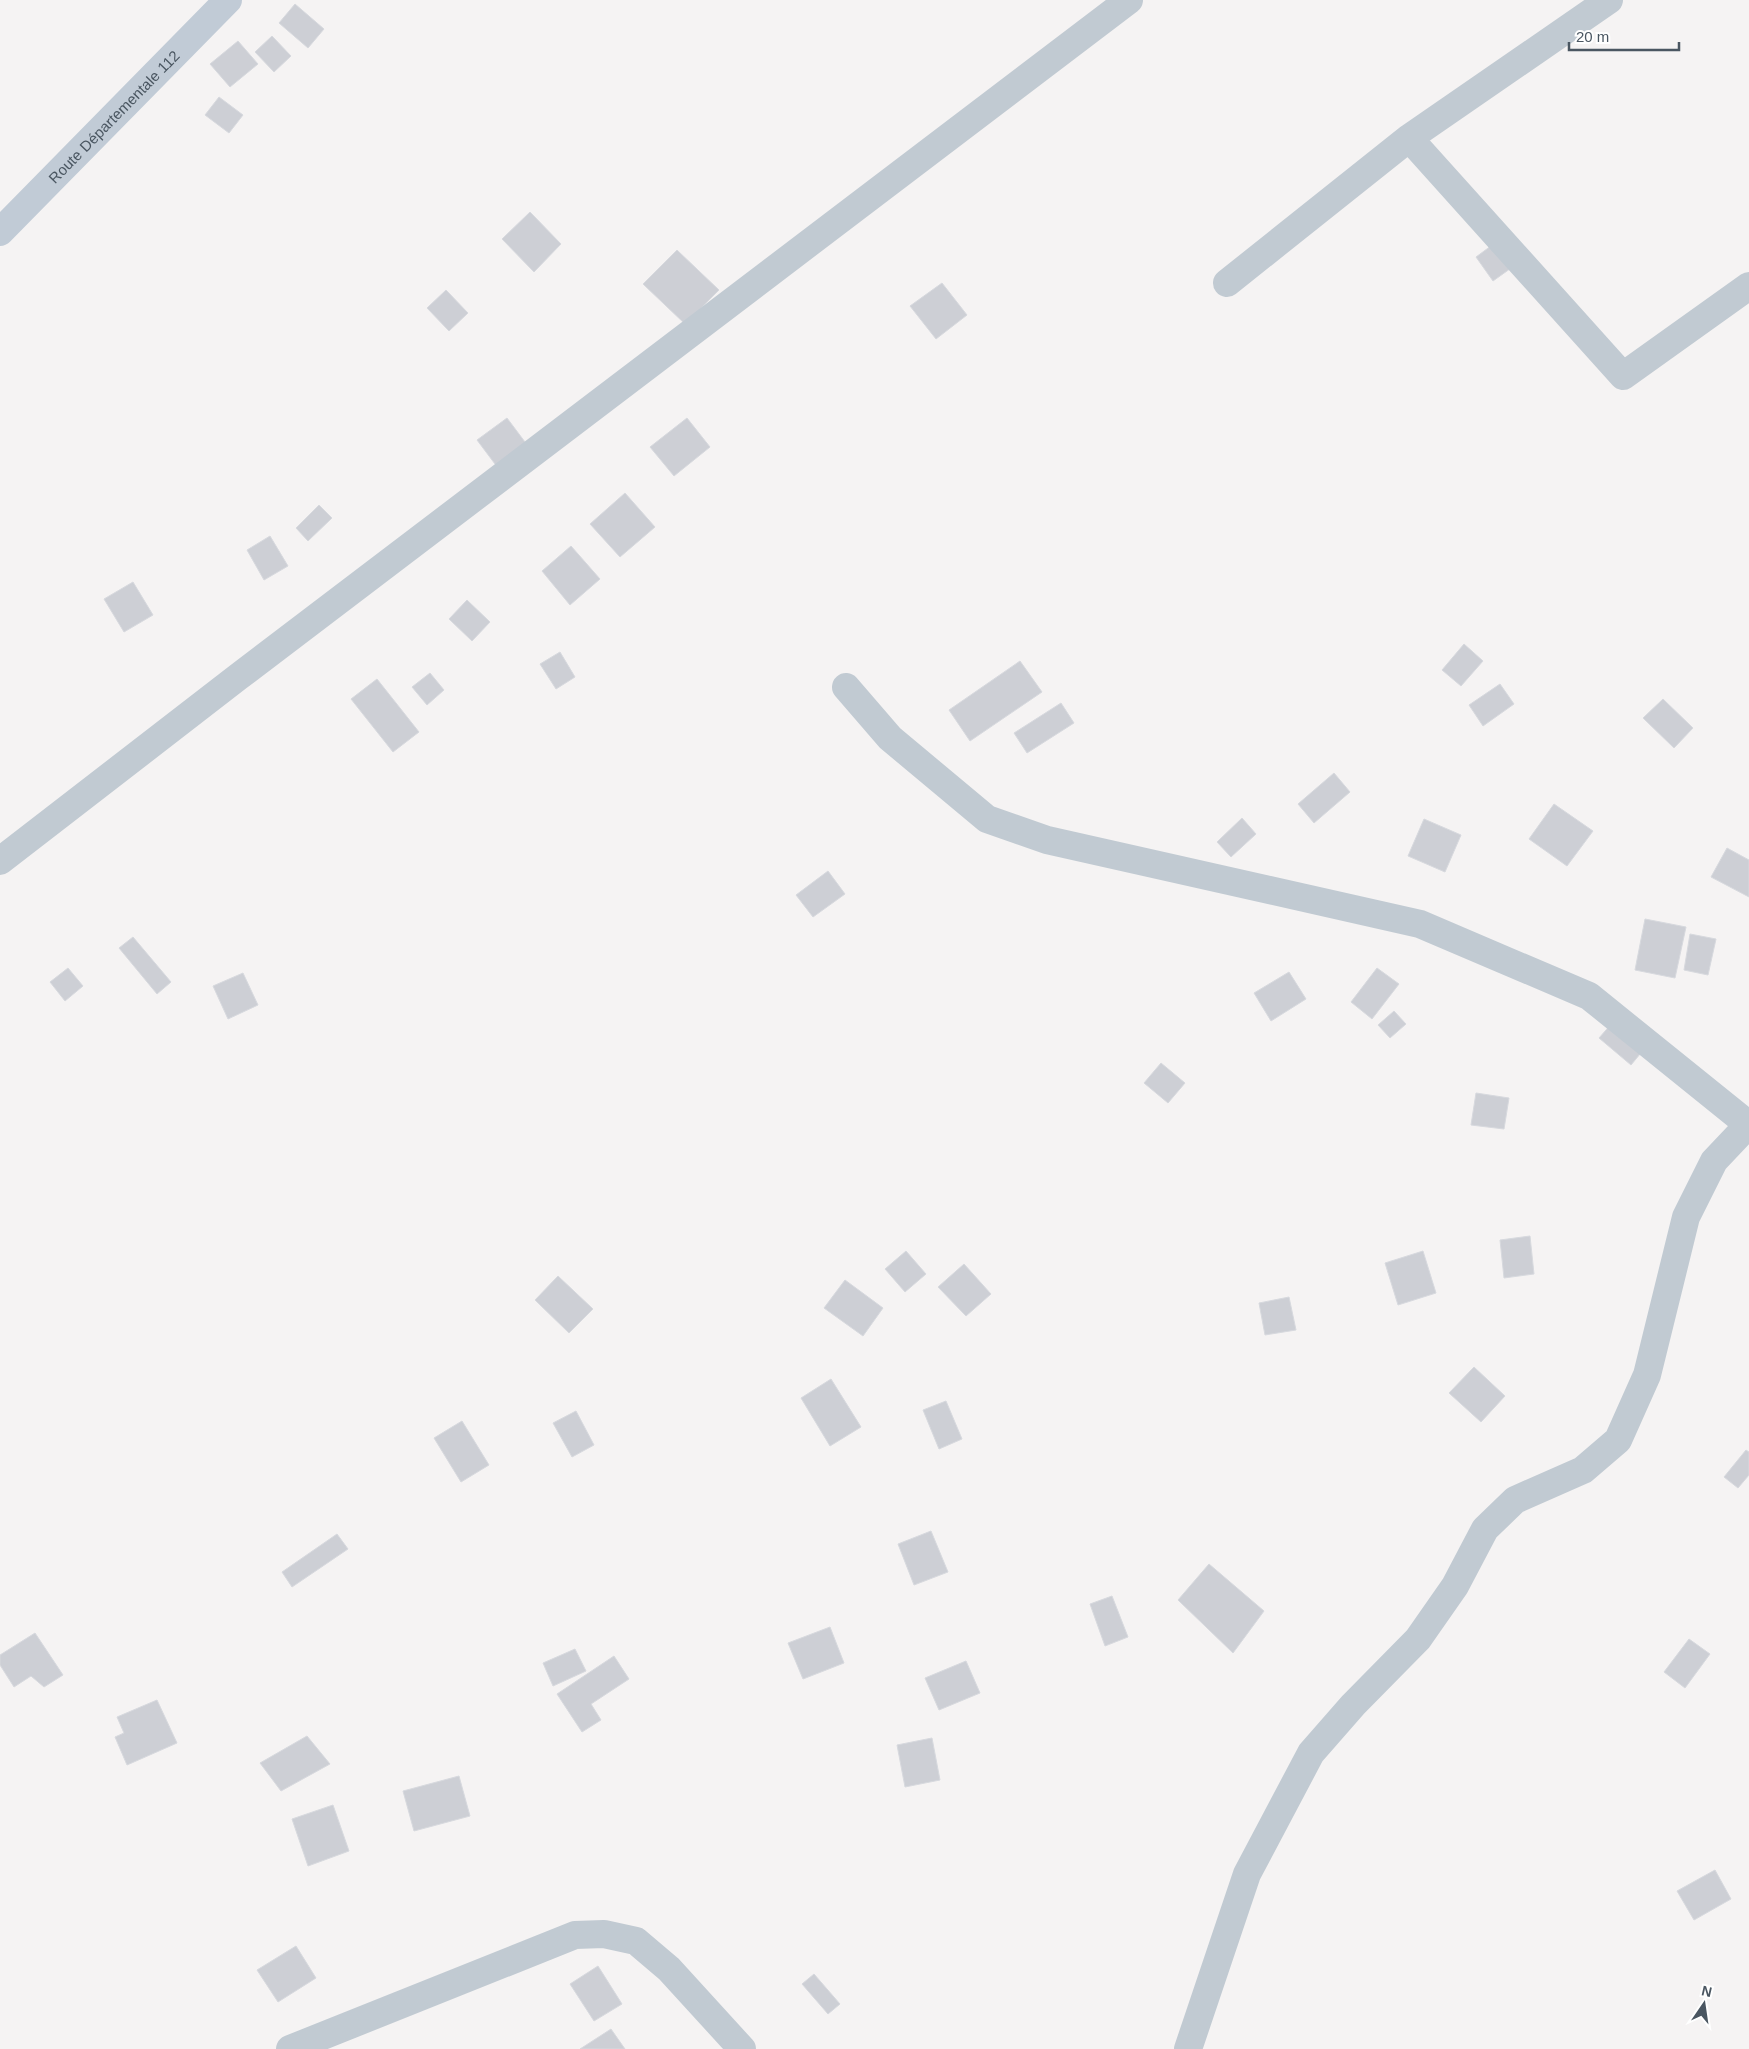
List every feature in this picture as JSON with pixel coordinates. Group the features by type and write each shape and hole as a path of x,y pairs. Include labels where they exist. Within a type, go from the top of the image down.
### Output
{"main road":[{"name":"Route Départementale 112","path":"0,232 228,0"}],"street":[{"path":"0,861 238,677 1129,0"},
{"path":"1227,283 1409,138 1609,0"},
{"path":"1409,138 1623,376 1749,286"},
{"path":"846,687 890,738 987,819 1047,840 1420,924 1589,996 1749,1124 1714,1161 1686,1217 1647,1375 1618,1440 1583,1470 1515,1500 1485,1529 1456,1586 1418,1639 1353,1705 1311,1753 1247,1874 1188,2049"},
{"path":"290,2049 575,1935 604,1934 636,1941 669,1969 742,2049"}],"building":[{"path":"295,4 324,29 308,48 279,23"},
{"path":"272,36 291,56 274,72 255,52"},
{"path":"238,41 258,64 230,87 210,64"},
{"path":"219,97 243,115 229,133 205,115"},
{"path":"530,212 561,244 534,272 502,239"},
{"path":"1503,237 1521,261 1493,281 1476,257"},
{"path":"677,250 719,290 685,324 643,284"},
{"path":"942,283 967,315 936,339 910,306"},
{"path":"446,290 468,313 449,331 427,308"},
{"path":"507,418 528,446 498,468 477,440"},
{"path":"687,418 710,447 674,476 650,447"},
{"path":"625,493 655,527 620,557 590,524"},
{"path":"319,505 332,518 308,541 296,528"},
{"path":"270,536 288,566 264,580 247,550"},
{"path":"571,546 600,579 570,605 542,571"},
{"path":"133,582 153,615 124,632 104,599"},
{"path":"467,600 490,622 472,641 449,619"},
{"path":"1464,644 1483,661 1461,686 1442,670"},
{"path":"560,652 575,677 556,689 540,664"},
{"path":"1020,661 1042,692 970,741 949,710"},
{"path":"430,673 444,690 427,705 412,687"},
{"path":"377,679 419,732 393,752 351,699"},
{"path":"1500,684 1514,704 1483,726 1469,705"},
{"path":"1663,699 1693,728 1674,748 1643,718"},
{"path":"1061,703 1074,723 1027,753 1014,733"},
{"path":"1334,773 1350,792 1314,823 1298,804"},
{"path":"1554,804 1593,831 1567,866 1529,839"},
{"path":"1242,818 1256,834 1231,857 1217,842"},
{"path":"1424,819 1461,835 1445,872 1408,856"},
{"path":"1727,848 1749,860 1749,897 1711,877"},
{"path":"828,871 845,894 813,917 796,895"},
{"path":"1645,919 1686,927 1675,978 1635,970"},
{"path":"1690,934 1716,939 1708,975 1684,970"},
{"path":"133,937 171,982 157,994 119,948"},
{"path":"68,968 83,986 65,1001 50,982"},
{"path":"1377,968 1399,984 1372,1019 1351,1002"},
{"path":"1289,972 1306,999 1271,1021 1254,993"},
{"path":"243,973 258,1005 228,1019 213,986"},
{"path":"1394,1011 1406,1024 1390,1038 1378,1025"},
{"path":"1613,1022 1645,1048 1631,1065 1599,1038"},
{"path":"1161,1063 1185,1083 1168,1103 1144,1083"},
{"path":"1476,1093 1509,1098 1504,1129 1471,1125"},
{"path":"1530,1236 1534,1274 1504,1278 1500,1240"},
{"path":"906,1251 926,1274 905,1292 885,1269"},
{"path":"1423,1251 1436,1293 1398,1305 1385,1263"},
{"path":"964,1264 991,1294 966,1316 938,1287"},
{"path":"558,1276 593,1309 569,1333 535,1300"},
{"path":"845,1280 883,1308 863,1336 824,1308"},
{"path":"1289,1297 1296,1330 1265,1335 1259,1303"},
{"path":"1474,1367 1505,1396 1481,1422 1449,1393"},
{"path":"831,1379 861,1427 830,1446 801,1398"},
{"path":"946,1401 962,1439 939,1449 923,1410"},
{"path":"576,1411 594,1445 572,1457 553,1423"},
{"path":"462,1421 489,1465 461,1482 434,1438"},
{"path":"1746,1450 1749,1452 1749,1475 1738,1488 1724,1477"},
{"path":"931,1531 948,1572 914,1585 898,1544"},
{"path":"337,1534 348,1549 292,1587 282,1572"},
{"path":"1209,1564 1264,1611 1233,1653 1178,1600"},
{"path":"1112,1596 1128,1637 1105,1646 1090,1604"},
{"path":"830,1627 844,1663 803,1679 788,1643"},
{"path":"35,1633 63,1675 44,1687 31,1676 14,1687 0,1665 0,1655"},
{"path":"1689,1639 1710,1654 1685,1688 1664,1672"},
{"path":"575,1649 586,1671 553,1686 543,1663"},
{"path":"614,1656 629,1679 591,1704 601,1720 582,1732 557,1694"},
{"path":"966,1661 980,1693 939,1710 925,1678"},
{"path":"157,1700 177,1743 127,1765 115,1737 124,1733 117,1717"},
{"path":"307,1736 330,1764 281,1791 260,1763"},
{"path":"932,1738 940,1780 905,1787 897,1745"},
{"path":"459,1776 470,1816 414,1831 403,1791"},
{"path":"333,1805 349,1851 308,1866 292,1819"},
{"path":"1715,1870 1731,1899 1694,1920 1677,1891"},
{"path":"296,1946 316,1978 278,2002 257,1970"},
{"path":"598,1966 622,2004 594,2021 570,1984"},
{"path":"814,1974 840,2004 828,2014 802,1984"},
{"path":"611,2029 625,2049 580,2049"}]}
